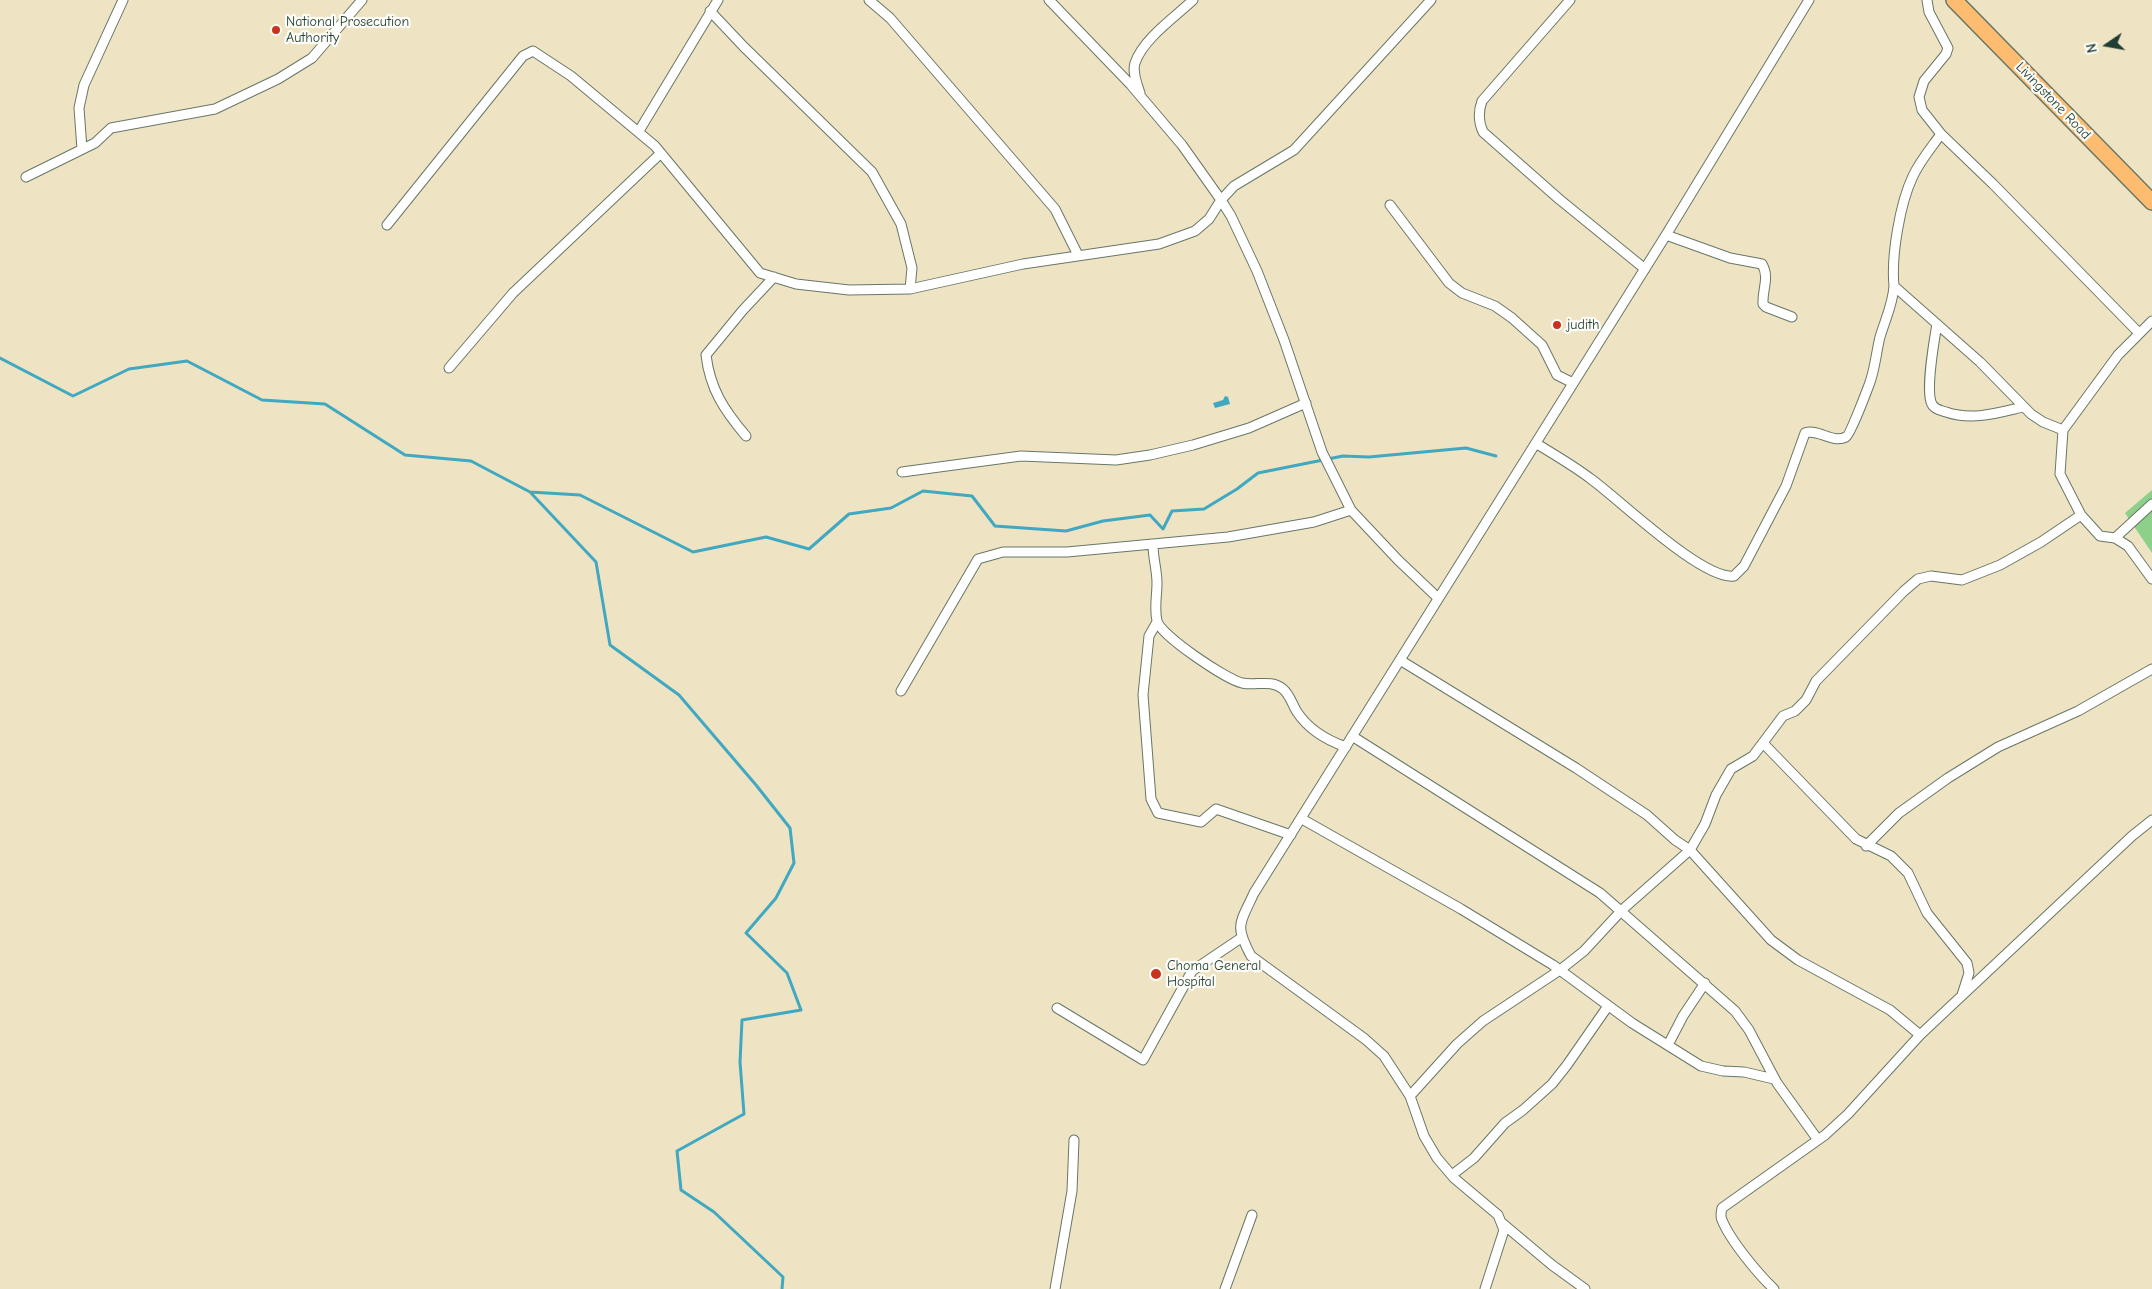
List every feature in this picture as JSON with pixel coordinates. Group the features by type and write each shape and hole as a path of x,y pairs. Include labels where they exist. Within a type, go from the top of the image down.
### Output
{"highway":[{"name":"Livingstone Road","path":"1954,0 2152,202"}],"street":[{"path":"82,149 79,108 84,86 123,0"},
{"path":"26,177 95,143 111,128 216,109 278,79 312,58 362,0"},
{"path":"639,131 718,0"},
{"path":"869,0 890,18 908,38 1055,209 1078,255"},
{"path":"1049,0 1142,99 1182,145 1221,200 1231,216 1257,271 1284,340 1322,452 1351,510 1398,560 1438,598"},
{"path":"1142,99 1135,79 1134,64 1145,44 1193,0"},
{"path":"387,225 523,56 533,51 571,76 639,131 661,154 760,273 796,284 849,290 910,290 1023,264 1158,244 1195,231 1234,186 1294,150 1431,0"},
{"path":"1570,0 1482,101 1479,110 1480,125 1483,132 1533,177 1645,269"},
{"path":"1485,1289 1504,1230 1498,1215 1452,1175 1437,1158 1424,1136 1410,1096 1384,1056 1365,1038 1251,956 1241,938 1239,925 1251,901 1352,736 1666,236 1809,0"},
{"path":"1927,0 1929,12 1948,48 1946,54 1924,81 1919,97 1922,110 1941,134 1993,184 2139,333"},
{"path":"710,11 744,47 872,172 901,224 912,268 910,290"},
{"path":"1536,444 1592,479 1683,552 1719,574 1734,576 1744,566 1786,486 1805,433 1812,432 1833,438 1843,438 1851,432 1862,399 1869,385 1880,336 1890,310 1894,286 1894,253 1905,201 1912,178 1941,134"},
{"path":"450,368 514,293 661,154"},
{"path":"1390,205 1449,283 1462,293 1495,306 1512,318 1542,345 1557,375 1573,383"},
{"path":"1666,236 1730,258 1762,264 1766,271 1767,280 1763,304 1766,307 1792,317"},
{"path":"746,436 726,412 708,376 706,355 742,310 774,277"},
{"path":"1894,286 1980,362 2023,408 2043,422 2063,430"},
{"path":"2152,321 2118,355 2063,430 2060,474 2081,515 2100,536 2115,538 2128,546 2152,579"},
{"path":"1936,324 1930,384 1931,401 1936,408 1950,414 1974,417 2023,408"},
{"path":"902,472 1021,456 1116,460 1150,456 1248,428 1306,403"},
{"path":"2115,538 2152,504"},
{"path":"902,691 978,559 1003,552 1067,552 1238,536 1314,522 1351,510"},
{"path":"1410,1096 1457,1044 1483,1021 1560,970 1598,938 1622,910 1690,850 1705,824 1716,795 1731,770 1753,756 1783,716 1795,711 1806,700 1816,680 1918,579 1930,576 1962,580 2000,565 2041,542 2081,515"},
{"path":"1153,545 1157,582 1157,622 1149,636 1143,695 1151,799 1158,813 1201,822 1216,809 1291,835"},
{"path":"1157,622 1170,638 1230,678 1244,683 1272,684 1283,689 1291,698 1297,712 1315,731 1326,740 1346,747"},
{"path":"1400,660 1647,815 1675,840 1690,850 1771,940 1783,950 1890,1010 1920,1035"},
{"path":"1866,846 1899,813 1956,773 1998,747 2078,711 2152,669"},
{"path":"1352,736 1600,893 1622,910 1705,983 1741,1018 1755,1040 1774,1078 1818,1140"},
{"path":"1763,743 1845,829 1866,846 1891,856 1908,873 1922,905 1937,927 1967,963 1969,973 1962,995"},
{"path":"1302,819 1461,909 1560,970 1608,1006 1701,1066 1774,1078"},
{"path":"1774,1289 1765,1281 1733,1238 1722,1220 1722,1208 1818,1140 1848,1114 1920,1035 2132,836 2152,820"},
{"path":"1057,1008 1143,1060 1192,971 1241,938"},
{"path":"1668,1045 1683,1016 1705,983"},
{"path":"1452,1175 1483,1149 1505,1123 1548,1088 1567,1065 1608,1006"},
{"path":"1054,1289 1072,1191 1074,1140"},
{"path":"1225,1289 1252,1215"},
{"path":"1502,1223 1552,1265 1585,1289"}],"green space":[{"path":"2152,490 2152,553 2125,513"}],"water":[{"path":"1225,396 1228,397 1230,404 1215,408 1213,403 1223,400"}],"waterway":[{"path":"0,358 73,396 129,369 187,361 262,400 325,404 405,455 471,461 530,492 580,495 693,552 766,537 809,549 849,514 891,508 923,491 972,496 995,526 1066,531 1103,521 1150,515 1163,529 1172,511 1204,509 1237,489 1258,473 1343,456 1369,457 1466,448 1496,456"},
{"path":"530,492 596,562 610,645 679,695 790,828 794,863 776,898 746,933 787,973 801,1010 742,1020 740,1062 744,1114 677,1151 681,1190 714,1212 783,1277 782,1289"}],"place":[{"name":"National Prosecution Authority","path":"276,30"},
{"name":"judith","path":"1557,325"},
{"name":"Choma General Hospital","path":"1156,974"}]}
